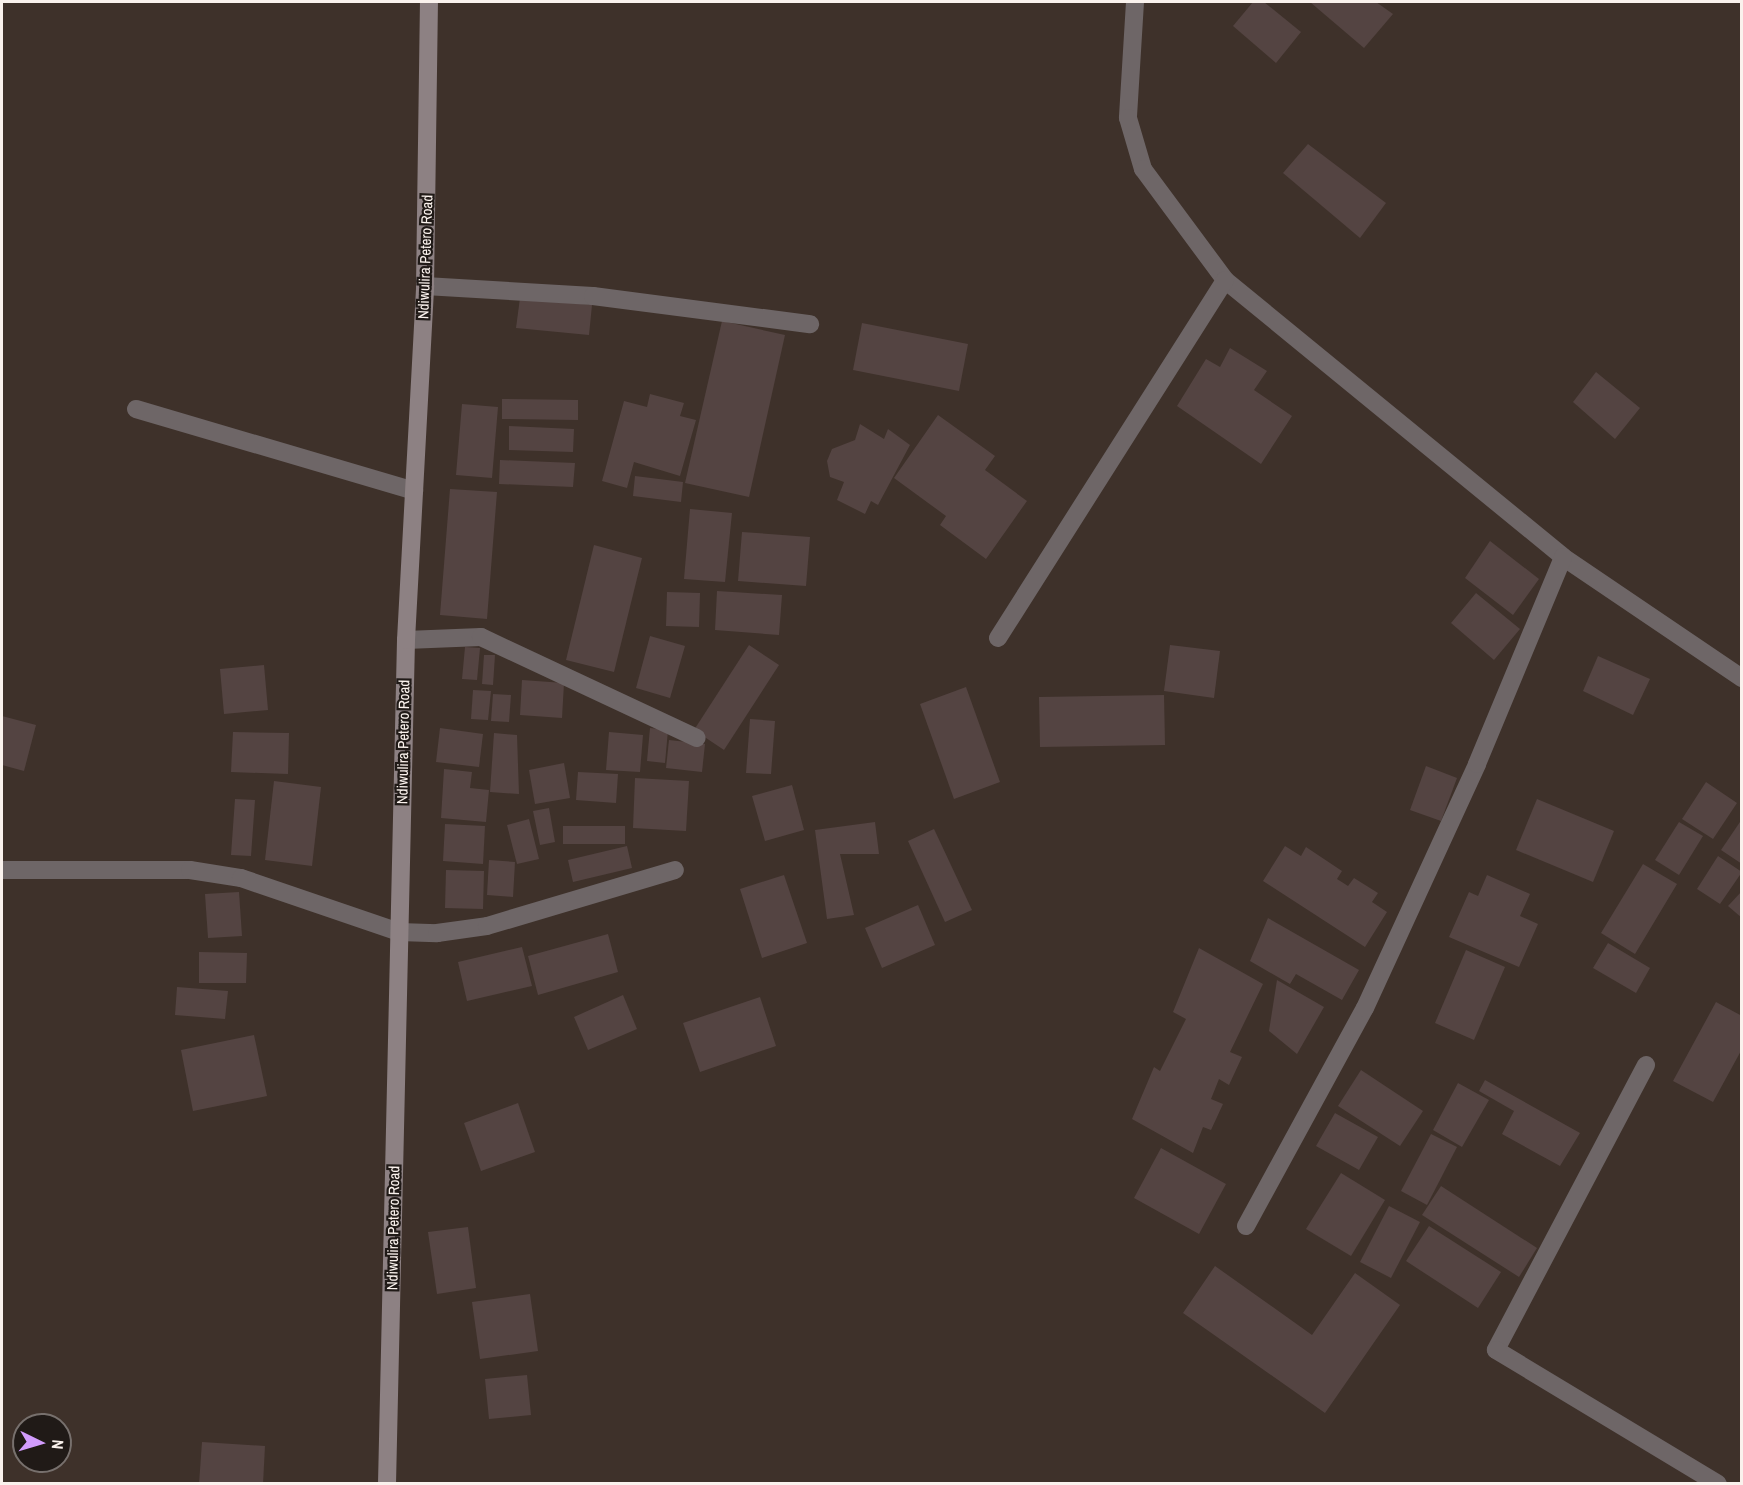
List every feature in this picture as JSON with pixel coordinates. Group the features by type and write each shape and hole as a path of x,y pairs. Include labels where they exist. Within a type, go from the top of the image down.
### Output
{"street":[{"name":"Ndiwulira Petero Road","path":"387,1484 406,640 425,285 429,2"},
{"path":"1135,2 1128,117 1143,169 1225,280 1563,557 1742,678"},
{"path":"998,638 1225,280"},
{"path":"425,285 593,296 810,324"},
{"path":"136,409 414,491"},
{"path":"1246,1226 1365,1008 1477,764 1563,557"},
{"path":"406,640 481,637 697,738"},
{"path":"2,870 190,870 241,879 399,932 487,926 675,870"},
{"path":"1646,1065 1496,1350 1718,1484"}],"building":[{"path":"1253,2 1264,2 1301,32 1276,63 1233,26"},
{"path":"1310,2 1376,2 1393,14 1364,48"},
{"path":"1308,144 1386,203 1360,238 1283,173"},
{"path":"520,298 592,305 589,335 516,328"},
{"path":"722,321 785,335 749,497 685,483"},
{"path":"862,323 968,344 959,391 853,370"},
{"path":"1230,348 1267,371 1254,390 1292,416 1261,464 1177,406 1206,359 1220,367"},
{"path":"1596,372 1640,408 1615,439 1573,402"},
{"path":"650,394 684,403 680,416 696,420 680,476 634,462 627,488 602,481 624,401 647,407"},
{"path":"502,399 578,400 578,420 502,419"},
{"path":"462,404 498,407 492,478 456,475"},
{"path":"938,415 995,456 985,470 1027,501 986,559 940,525 946,516 894,478"},
{"path":"860,424 884,439 888,429 910,445 878,505 871,501 865,514 837,500 844,482 830,477 827,461 832,449 855,440"},
{"path":"509,426 574,429 573,452 509,450"},
{"path":"500,460 575,463 573,487 499,484"},
{"path":"635,476 683,482 681,502 633,496"},
{"path":"450,489 497,492 487,619 440,615"},
{"path":"690,509 732,513 725,582 684,579"},
{"path":"742,532 810,537 806,586 738,581"},
{"path":"1490,541 1539,579 1513,615 1465,578"},
{"path":"594,545 642,558 614,672 566,660"},
{"path":"717,591 782,595 779,635 715,630"},
{"path":"667,592 700,593 699,627 666,626"},
{"path":"1476,593 1520,629 1494,660 1451,623"},
{"path":"650,636 685,646 670,698 636,688"},
{"path":"749,645 779,665 724,750 694,730"},
{"path":"1170,645 1220,651 1214,698 1164,691"},
{"path":"465,647 480,648 477,680 462,679"},
{"path":"484,655 495,655 493,685 482,684"},
{"path":"1598,656 1650,679 1633,715 1583,691"},
{"path":"264,665 268,710 224,714 220,669"},
{"path":"522,680 564,683 562,718 520,715"},
{"path":"966,687 1000,782 954,799 920,704"},
{"path":"473,690 491,691 488,720 471,719"},
{"path":"493,694 511,695 509,722 491,721"},
{"path":"1164,695 1165,745 1040,747 1039,697"},
{"path":"2,716 36,725 24,771 2,765"},
{"path":"750,719 775,721 771,774 746,773"},
{"path":"440,728 483,734 479,767 436,762"},
{"path":"650,728 668,730 665,763 647,761"},
{"path":"233,732 289,733 288,774 231,772"},
{"path":"609,732 643,735 640,772 606,770"},
{"path":"494,733 517,735 519,794 490,792"},
{"path":"669,740 705,744 702,772 666,768"},
{"path":"564,763 570,798 535,804 529,770"},
{"path":"1426,766 1457,778 1441,821 1410,810"},
{"path":"444,769 472,772 470,788 489,790 486,822 441,818"},
{"path":"578,772 618,774 616,803 576,800"},
{"path":"635,778 689,781 686,831 633,828"},
{"path":"274,781 321,787 312,866 265,860"},
{"path":"1706,782 1737,803 1713,839 1682,819"},
{"path":"792,785 804,830 765,841 752,796"},
{"path":"235,799 255,800 251,856 231,855"},
{"path":"1537,799 1614,831 1593,882 1516,850"},
{"path":"549,808 555,842 540,845 533,811"},
{"path":"529,819 539,859 517,864 507,825"},
{"path":"1742,819 1742,864 1721,850"},
{"path":"875,822 879,854 840,854 854,915 827,919 815,830"},
{"path":"1679,822 1703,836 1679,875 1655,860"},
{"path":"445,824 485,826 483,864 443,861"},
{"path":"563,826 625,826 625,844 563,844"},
{"path":"934,829 972,910 945,922 908,841"},
{"path":"627,846 632,868 573,882 568,860"},
{"path":"1285,846 1301,856 1306,847 1342,871 1337,879 1348,886 1354,878 1378,893 1372,902 1387,912 1365,947 1263,881"},
{"path":"1718,856 1742,872 1720,904 1697,889"},
{"path":"489,860 515,862 513,897 487,895"},
{"path":"1643,864 1677,884 1635,954 1601,933"},
{"path":"446,870 484,871 483,909 445,908"},
{"path":"784,875 807,943 762,958 740,889"},
{"path":"1487,875 1530,894 1520,916 1538,924 1519,967 1449,937 1469,892 1478,896"},
{"path":"1742,891 1742,918 1728,906"},
{"path":"239,892 242,936 208,938 205,894"},
{"path":"918,905 935,945 882,968 865,928"},
{"path":"1268,918 1359,970 1342,1000 1296,974 1290,984 1250,961"},
{"path":"608,934 618,972 538,995 528,956"},
{"path":"1608,943 1650,968 1636,993 1593,968"},
{"path":"522,947 532,986 467,1001 458,962"},
{"path":"1199,948 1263,984 1230,1052 1242,1057 1229,1085 1219,1079 1211,1099 1223,1104 1211,1130 1203,1127 1193,1153 1132,1119 1154,1067 1160,1071 1186,1019 1173,1012"},
{"path":"1466,950 1505,967 1474,1040 1435,1023"},
{"path":"199,952 247,953 246,983 199,983"},
{"path":"1277,980 1324,1007 1297,1054 1269,1031"},
{"path":"177,987 228,991 225,1019 175,1015"},
{"path":"623,995 637,1029 588,1050 574,1017"},
{"path":"760,997 776,1046 700,1072 683,1023"},
{"path":"1716,1002 1742,1016 1742,1049 1713,1102 1673,1081"},
{"path":"254,1035 267,1096 193,1111 181,1050"},
{"path":"1361,1070 1423,1111 1400,1146 1338,1106"},
{"path":"1485,1080 1580,1133 1560,1166 1502,1134 1514,1111 1479,1091"},
{"path":"1458,1083 1489,1100 1462,1147 1433,1130"},
{"path":"518,1103 535,1152 481,1171 464,1123"},
{"path":"1335,1113 1378,1137 1359,1170 1316,1146"},
{"path":"1431,1134 1457,1147 1427,1205 1401,1191"},
{"path":"1161,1148 1226,1184 1199,1234 1134,1198"},
{"path":"1341,1173 1385,1200 1351,1256 1306,1229"},
{"path":"1441,1186 1537,1248 1519,1277 1422,1215"},
{"path":"1389,1206 1420,1222 1391,1278 1360,1262"},
{"path":"1429,1226 1501,1272 1478,1308 1406,1261"},
{"path":"468,1227 476,1288 437,1294 428,1232"},
{"path":"1215,1266 1312,1335 1355,1273 1400,1305 1325,1413 1183,1313"},
{"path":"530,1294 538,1351 480,1359 472,1302"},
{"path":"527,1375 531,1415 489,1419 485,1379"},
{"path":"202,1442 265,1446 263,1484 199,1484"}]}
